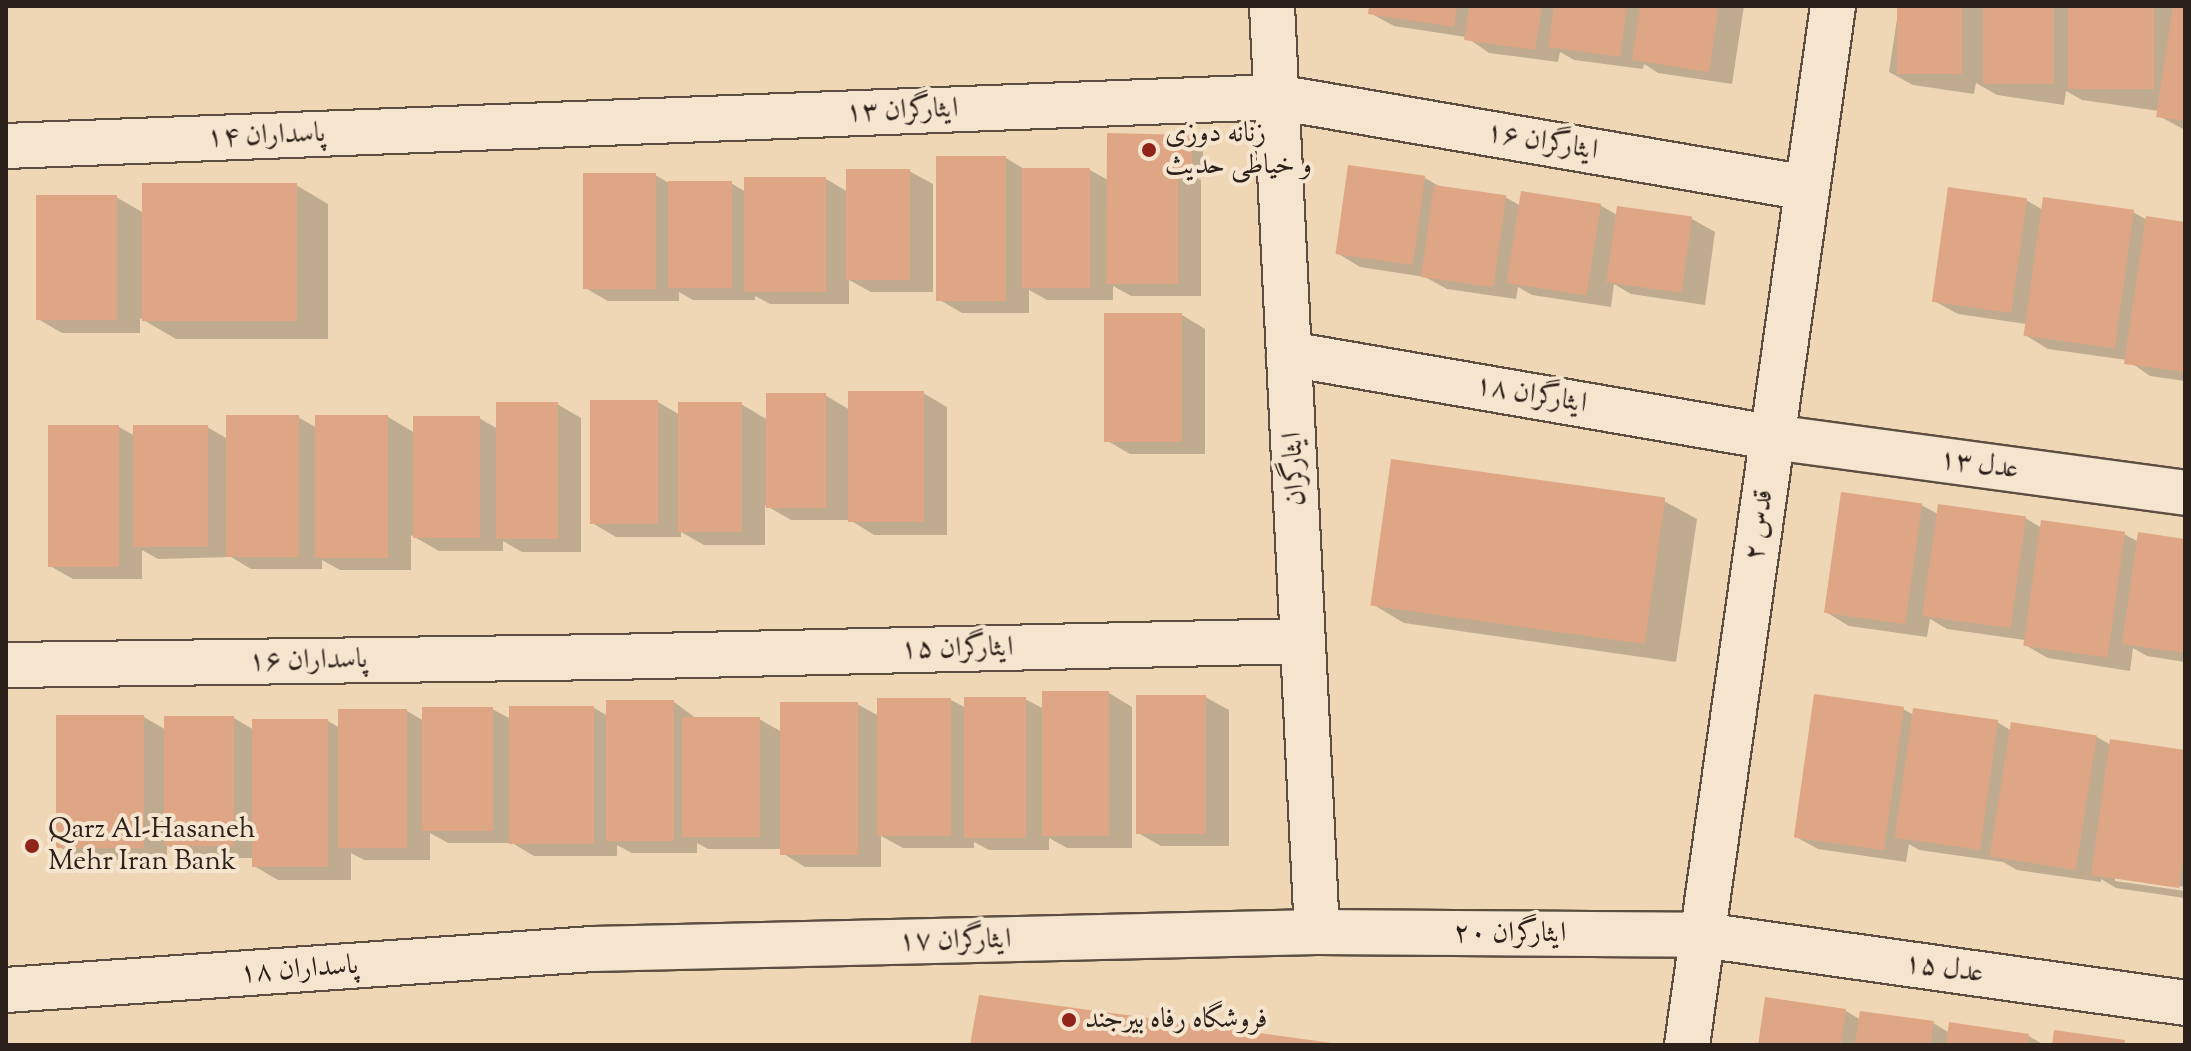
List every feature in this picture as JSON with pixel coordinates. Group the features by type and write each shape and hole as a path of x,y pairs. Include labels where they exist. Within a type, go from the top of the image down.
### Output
{"street":[{"name":"ایثارگران","path":"1272,6 1317,932"},
{"name":"قدس ۲","path":"1687,1045 1833,6"},
{"name":"ایثارگران ۱۳","path":"527,126 1276,97"},
{"name":"ایثارگران ۱۶","path":"1276,97 1807,188"},
{"name":"پاسداران ۱۴","path":"6,146 527,126"},
{"name":"ایثارگران ۱۸","path":"1289,354 1772,437"},
{"name":"عدل ۱۳","path":"1772,437 2185,493"},
{"name":"ایثارگران ۱۵","path":"610,657 1303,641"},
{"name":"پاسداران ۱۶","path":"6,665 610,657"},
{"name":"ایثارگران ۲۰","path":"1317,932 1702,935"},
{"name":"ایثارگران ۱۷","path":"593,949 1317,932"},
{"name":"عدل ۱۵","path":"1702,935 2185,1003"},
{"name":"پاسداران ۱۸","path":"6,990 593,949"}],"building":[{"path":"1369,6 1457,6 1454,27 1368,14"},
{"path":"1469,6 1542,6 1535,50 1464,40"},
{"path":"1554,6 1627,6 1620,57 1548,47"},
{"path":"1640,6 1719,6 1709,72 1632,60"},
{"path":"1897,6 1962,6 1962,74 1897,74"},
{"path":"1983,6 2054,6 2054,84 1983,84"},
{"path":"2068,6 2154,6 2154,89 2068,89"},
{"path":"2173,6 2185,6 2185,121 2156,117"},
{"path":"1107,133 1192,135 1192,169 1178,168 1178,284 1106,284"},
{"path":"936,156 1006,156 1006,301 936,301"},
{"path":"1348,165 1425,176 1413,265 1335,254"},
{"path":"1022,168 1090,168 1090,288 1022,288"},
{"path":"846,169 910,169 910,280 846,280"},
{"path":"583,173 656,173 656,289 583,289"},
{"path":"744,177 826,177 826,292 744,292"},
{"path":"668,181 732,181 732,288 668,288"},
{"path":"142,183 297,183 297,321 142,321"},
{"path":"1434,185 1506,195 1493,287 1421,277"},
{"path":"1948,187 2027,198 2011,313 1932,302"},
{"path":"1521,191 1601,204 1586,296 1506,283"},
{"path":"36,195 117,195 117,320 36,320"},
{"path":"2043,197 2134,210 2115,348 2024,336"},
{"path":"1617,206 1692,217 1682,293 1606,282"},
{"path":"2146,216 2185,222 2185,372 2124,364"},
{"path":"1104,313 1182,313 1182,442 1104,442"},
{"path":"848,391 924,391 924,522 848,522"},
{"path":"766,393 826,393 826,508 766,508"},
{"path":"590,400 658,400 658,524 590,524"},
{"path":"496,402 558,402 558,539 496,539"},
{"path":"678,402 742,402 742,532 678,532"},
{"path":"226,415 299,415 299,557 226,557"},
{"path":"315,415 388,415 388,558 315,558"},
{"path":"413,416 480,416 480,538 413,538"},
{"path":"48,425 119,425 119,567 48,567"},
{"path":"133,425 208,425 208,547 133,547"},
{"path":"1391,459 1665,498 1645,644 1370,606"},
{"path":"1841,492 1922,503 1905,624 1824,613"},
{"path":"1938,504 2026,516 2010,628 1922,616"},
{"path":"2041,520 2125,532 2107,658 2023,646"},
{"path":"2138,532 2185,539 2185,653 2122,644"},
{"path":"1042,691 1109,691 1109,836 1042,836"},
{"path":"1814,694 1904,707 1884,850 1794,838"},
{"path":"1136,695 1206,695 1206,834 1136,834"},
{"path":"964,697 1026,697 1026,838 964,838"},
{"path":"877,698 951,698 951,836 877,836"},
{"path":"606,700 674,700 674,841 606,841"},
{"path":"780,702 858,702 858,855 780,855"},
{"path":"509,706 594,706 594,844 509,844"},
{"path":"422,707 493,707 493,831 422,831"},
{"path":"1913,708 1998,720 1980,850 1895,838"},
{"path":"338,709 407,709 407,848 338,848"},
{"path":"56,715 144,715 144,848 56,848"},
{"path":"164,716 234,716 234,846 164,846"},
{"path":"682,717 760,717 760,837 682,837"},
{"path":"252,719 328,719 328,867 252,867"},
{"path":"2011,722 2097,736 2076,870 1990,856"},
{"path":"2110,739 2185,750 2185,846 2179,888 2091,875"},
{"name":"فروشگاه رفاه بیرجند","path":"979,995 1332,1043 1332,1045 970,1045"},
{"path":"1765,997 1846,1009 1841,1045 1758,1045"},
{"path":"1860,1011 1934,1021 1930,1045 1855,1045"},
{"path":"1949,1022 2029,1034 2028,1045 1946,1045"},
{"path":"2054,1030 2125,1040 2124,1045 2052,1045"}],"place":[{"name":"زنانه دوزی و خیاطی حدیث","path":"1149,150"},
{"name":"Qarz Al-Hasaneh Mehr Iran Bank","path":"32,846"},
{"name":"فروشگاه رفاه بیرجند","path":"1069,1020"}]}
